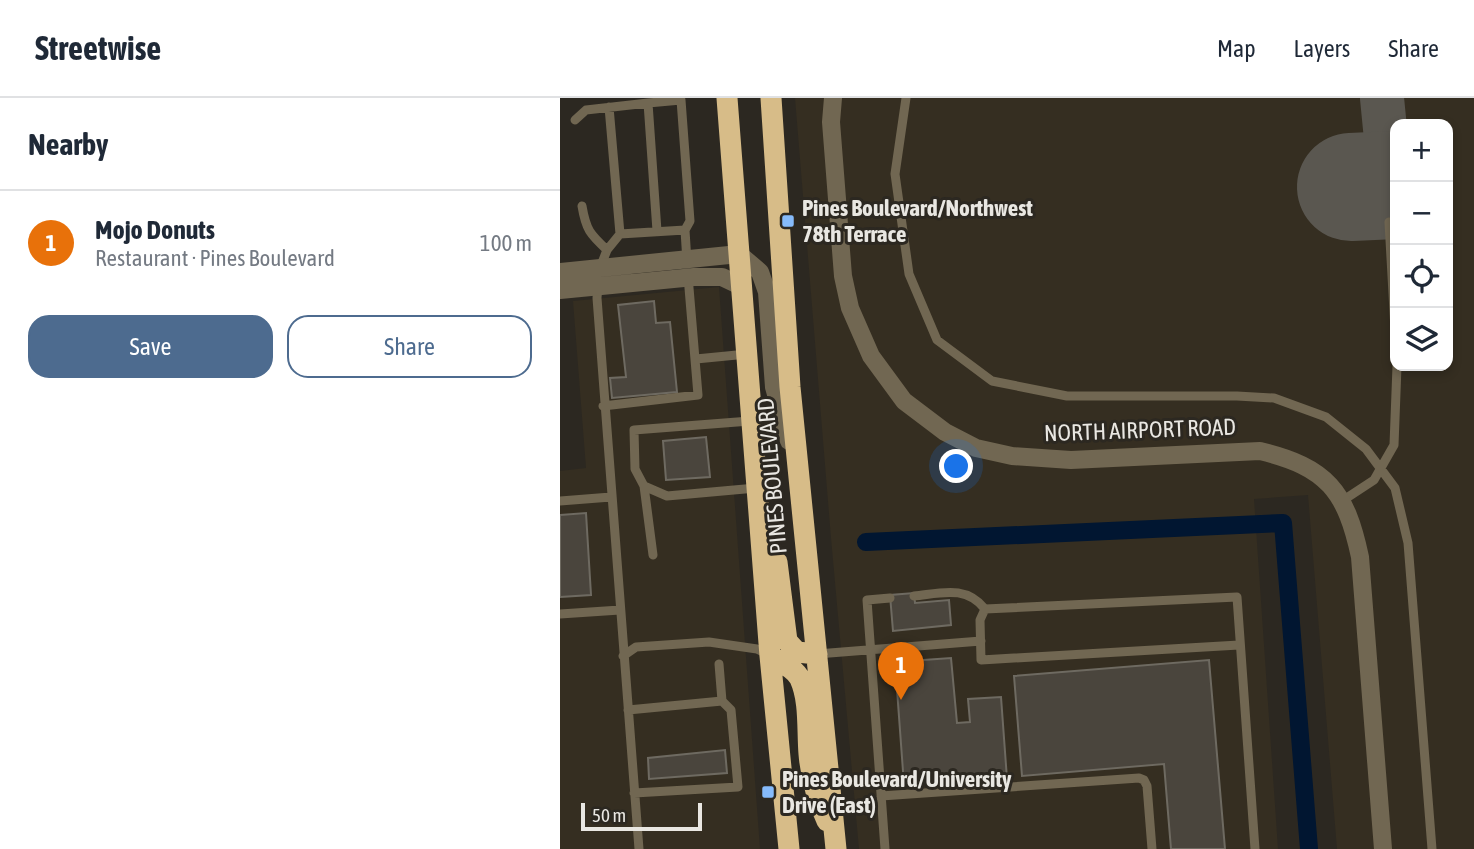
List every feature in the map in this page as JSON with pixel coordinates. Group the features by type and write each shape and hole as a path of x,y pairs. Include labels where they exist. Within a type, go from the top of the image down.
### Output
{"highway":[{"name":"PINES BOULEVARD","path":"727,98 757,488 789,849"},
{"name":"PINES BOULEVARD","path":"771,98 790,387 836,846"},
{"path":"756,465 770,506 787,641 797,652 817,654"},
{"path":"771,656 799,677 806,699 809,756 815,794 836,846"}],"street":[{"name":"NORTH AIRPORT ROAD","path":"833,98 831,122 843,276 850,308 871,356 904,401 945,432 976,448 1012,456 1071,460 1260,451 1291,458 1326,481 1342,500 1352,522 1360,557 1383,849"},
{"path":"560,290 599,277 686,258 739,254 760,272 767,292 774,387 799,474"},
{"path":"560,272 599,277 722,277 741,286"}],"lane":[{"path":"906,98 895,174 909,274 937,340 992,381 1068,396 1274,398 1326,417 1366,449 1395,488 1408,543 1432,849"},
{"path":"575,120 586,110 681,100 690,221 684,230 698,395 603,406"},
{"path":"648,103 657,231"},
{"path":"608,107 620,234 607,250 599,277 597,299 603,406 639,849"},
{"path":"582,206 585,226 607,250"},
{"path":"1389,222 1394,308"},
{"path":"620,234 684,230"},
{"path":"696,359 747,354"},
{"path":"1342,500 1374,480 1394,445 1397,371"},
{"path":"653,555 644,486 635,469 634,430 752,420"},
{"path":"644,486 667,496 757,488"},
{"path":"560,501 611,497"},
{"path":"914,596 963,593 976,598 985,608"},
{"path":"985,608 1237,597 1255,849"},
{"path":"885,849 867,600 890,598"},
{"path":"985,608 980,620 981,660 1239,645"},
{"path":"560,614 620,610"},
{"path":"817,654 981,641"},
{"path":"623,656 636,648 709,642 757,649 771,656"},
{"path":"634,793 738,787 731,710 722,701 719,664"},
{"path":"628,710 722,701"},
{"path":"881,796 1139,778 1144,780 1147,786 1152,849"}],"shaded area":[{"path":"795,98 1474,98 1474,849 1337,849 1308,495 1254,499 1278,849 859,849"},
{"path":"719,287 760,849 560,849 560,471 586,468 573,301"}],"building":[{"path":"654,301 656,323 670,322 677,392 612,398 610,378 626,377 618,305"},
{"path":"706,437 710,477 666,480 663,441"},
{"path":"586,513 591,595 560,597 560,515"},
{"path":"914,593 915,603 949,600 951,625 893,631 890,595"},
{"path":"951,658 957,723 970,722 968,699 1001,697 1007,779 904,785 895,662"},
{"path":"1209,660 1225,849 1171,849 1164,764 1022,776 1014,676"},
{"path":"725,750 727,773 649,779 648,758"}],"waterway":[{"path":"866,542 1283,523 1309,849"}],"taxiway":[{"path":"1382,98 1390,155"}],"runway":[{"path":"1351,187 1390,185"}],"place":[{"name":"Pines Boulevard/Northwest 78th Terrace","path":"788,221"},
{"name":"Mojo Donuts","path":"901,700"},
{"name":"Pines Boulevard/University Drive (East)","path":"768,792"}]}
